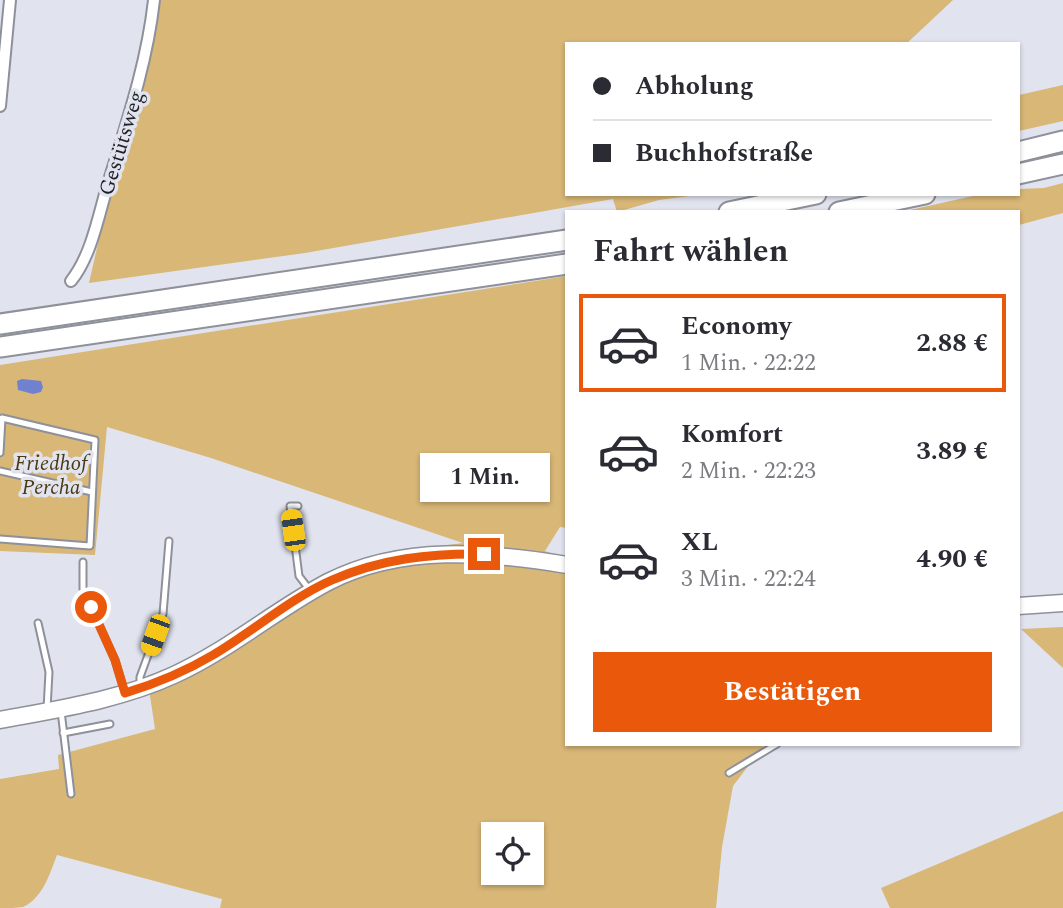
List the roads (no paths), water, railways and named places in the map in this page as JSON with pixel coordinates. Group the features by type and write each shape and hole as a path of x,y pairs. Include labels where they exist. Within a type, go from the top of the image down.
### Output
{"highway":[{"path":"1020,152 1063,141"},
{"path":"1020,174 1063,164"},
{"path":"739,210 806,196"},
{"path":"849,210 915,196"},
{"path":"0,324 565,240"},
{"path":"0,347 565,264"}],"main road":[{"path":"0,720 133,691 174,675 214,655 329,581 373,565 395,559 434,555 513,556 565,565"},
{"path":"1020,606 1063,603"}],"street":[{"path":"0,106 10,0"},
{"name":"Gestütsweg","path":"71,281 79,271 96,224 141,75 153,0"}],"lane":[{"path":"0,453 2,418 95,440 90,546 0,539"},
{"path":"0,471 92,492"},
{"path":"298,506 290,506 299,576 312,592"},
{"path":"133,691 163,614 169,541"},
{"path":"83,562 83,589 115,660 133,691"},
{"path":"38,623 54,710 64,733 71,794"},
{"path":"64,733 110,724"},
{"path":"729,773 775,746"}],"water":[{"path":"17,381 41,381 41,392 33,394 18,390"}],"park label":[{"name":"Friedhof Percha","path":"51,475"}]}
